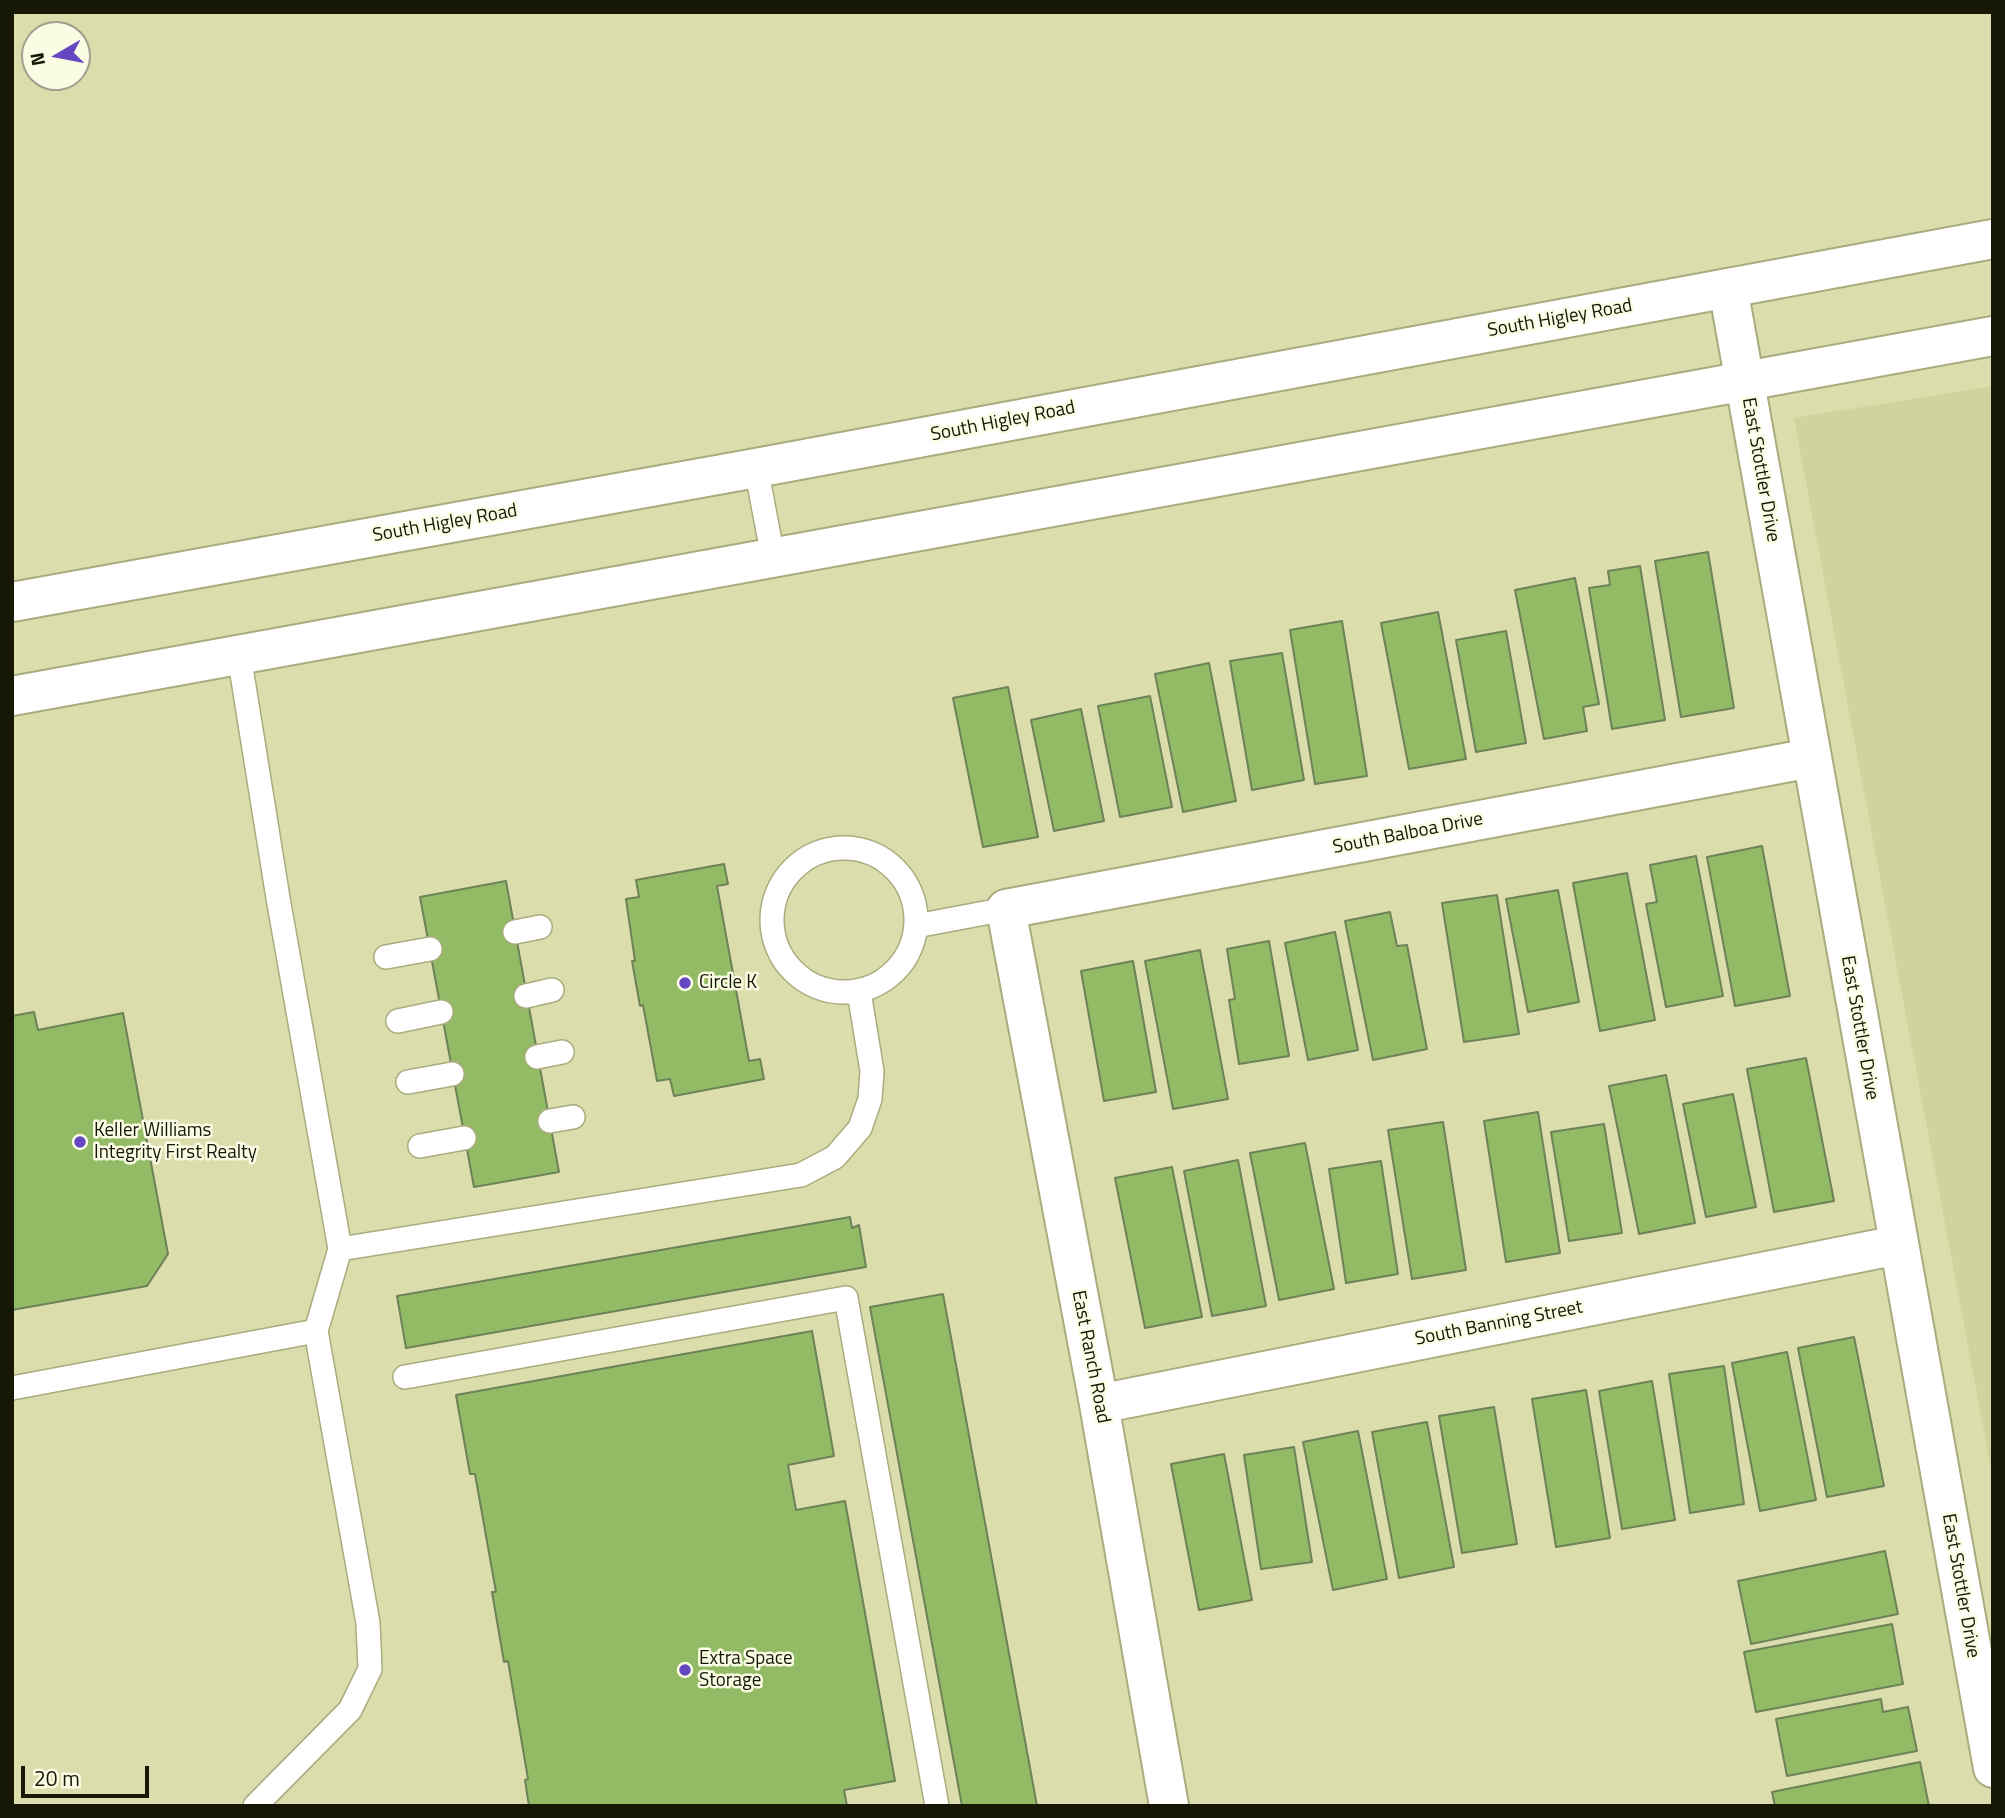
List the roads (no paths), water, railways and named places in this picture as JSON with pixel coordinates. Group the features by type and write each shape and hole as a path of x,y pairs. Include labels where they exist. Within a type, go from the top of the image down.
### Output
{"street":[{"name":"South Higley Road","path":"12,602 756,468 1993,239"},
{"name":"East Stottler Drive","path":"1728,288 1993,1768"},
{"path":"12,696 1993,336"},
{"name":"South Balboa Drive","path":"1006,909 1811,758"},
{"name":"East Ranch Road","path":"1006,909 1099,1404 1169,1806"},
{"name":"South Banning Street","path":"1099,1404 1898,1245"}],"lane":[{"path":"756,468 773,557"},
{"path":"239,655 280,911 340,1249 316,1331 368,1623 370,1668 350,1710 255,1806"},
{"path":"841,847 865,850 888,862 905,880 914,902 916,926 911,948 898,968 881,983 859,992 836,993 814,987 794,974 780,955 773,934 772,909 780,885 795,865 817,852 841,847"},
{"path":"916,926 1006,909"},
{"path":"515,932 540,927"},
{"path":"386,957 430,949"},
{"path":"526,996 552,990"},
{"path":"340,1249 801,1175 835,1157 859,1128 870,1099 872,1070 859,992"},
{"path":"398,1021 441,1012"},
{"path":"537,1057 562,1052"},
{"path":"408,1082 452,1074"},
{"path":"550,1121 573,1116"},
{"path":"420,1146 464,1138"},
{"path":"405,1377 845,1298 937,1806"},
{"path":"12,1388 316,1331"}],"place":[{"name":"Circle K","path":"685,983"},
{"name":"Keller Williams Integrity First Realty","path":"80,1142"},
{"name":"Extra Space Storage","path":"685,1670"}]}
